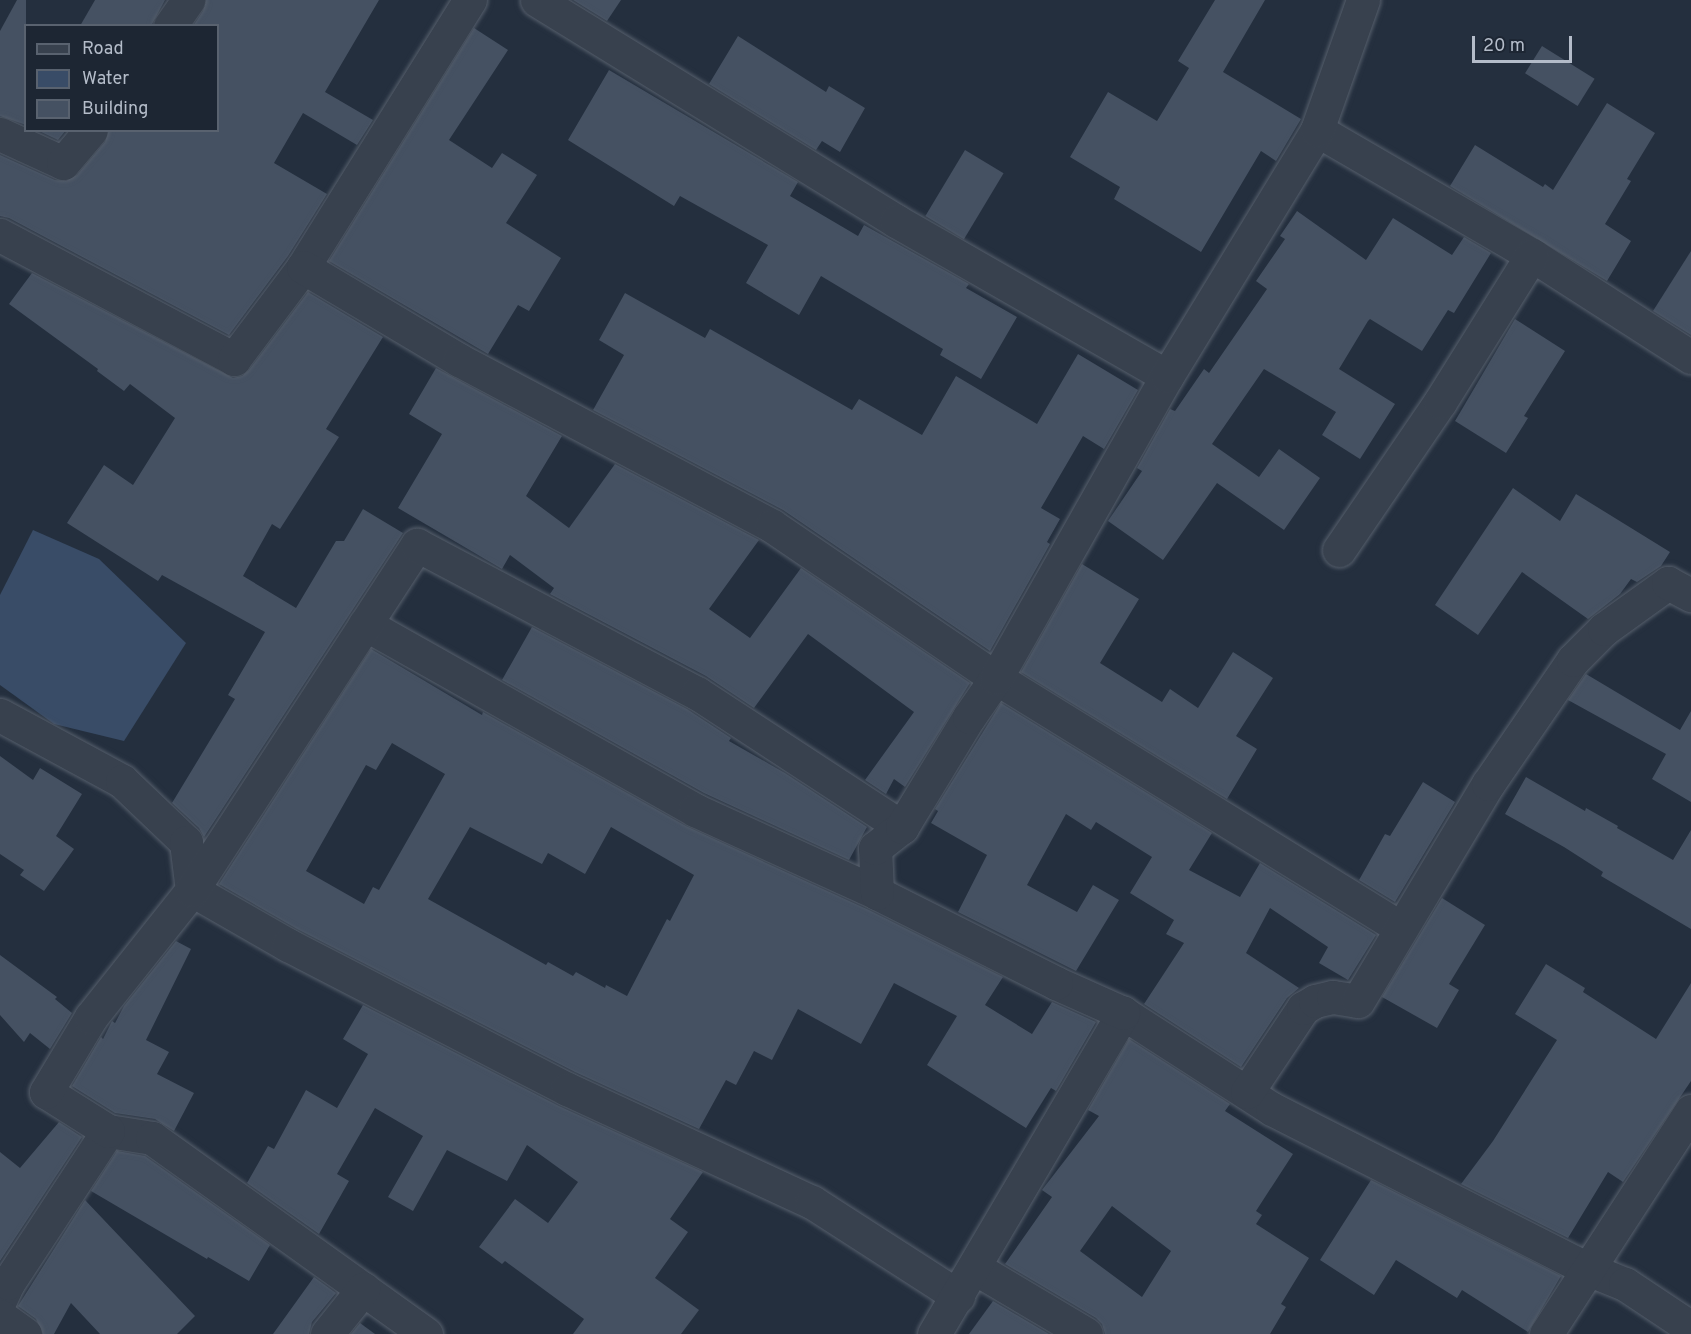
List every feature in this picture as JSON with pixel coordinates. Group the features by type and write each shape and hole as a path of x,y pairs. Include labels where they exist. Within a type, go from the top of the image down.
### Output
{"street":[{"path":"171,24 188,0"},
{"path":"0,235 234,359 303,267 470,0"},
{"path":"537,0 896,221 1167,376"},
{"path":"877,893 875,848 902,827 969,717 996,678 1167,376 1317,130 1364,0"},
{"path":"1317,130 1532,255 1691,357"},
{"path":"0,134 63,163 89,132"},
{"path":"1339,550 1440,402 1532,255"},
{"path":"303,267 459,360 772,526 996,678 1401,928"},
{"path":"426,1334 152,1138 108,1131 46,1092 92,1017 192,890 417,545 697,693 902,827"},
{"path":"1247,1092 1303,1008 1315,1001 1332,996 1358,1001 1488,784 1573,660 1604,629 1668,583 1691,594"},
{"path":"365,624 695,810 877,893 1056,983 1123,1013 1272,1109 1590,1270 1625,1284 1691,1328"},
{"path":"0,715 122,781 186,842 192,890"},
{"path":"192,890 288,945 567,1089 812,1202 958,1296"},
{"path":"934,1334 975,1268 1123,1013"},
{"path":"1546,1334 1590,1270 1691,1111"},
{"path":"0,1300 8,1283 108,1131"},
{"path":"975,1268 1086,1334"},
{"path":"327,1334 363,1289"},
{"path":"0,1316 25,1334"}],"water":[{"path":"33,530 99,559 186,643 124,741 54,724 0,685 0,595"}],"building":[{"path":"17,0 26,0 24,124 0,116 0,31"},
{"path":"95,0 165,0 152,24 81,24"},
{"path":"206,0 379,0 325,92 373,120 357,145 303,113 274,163 327,194 288,256 229,335 9,218 0,216 0,155 55,180 66,181 77,175 105,142 108,132 219,132 219,24 194,24 203,11"},
{"path":"573,0 621,0 607,21"},
{"path":"1215,0 1265,0 1223,72 1301,119 1276,161 1261,151 1201,252 1114,199 1120,187 1070,157 1108,92 1157,121 1189,68 1178,61"},
{"path":"474,28 508,50 449,140 492,168 502,153 537,175 506,223 561,258 529,311 518,305 488,354 329,261"},
{"path":"738,36 826,92 829,86 865,108 840,152 822,141 816,150 709,84"},
{"path":"1542,46 1595,79 1578,106 1525,73"},
{"path":"609,70 798,182 790,196 858,236 864,225 969,284 966,288 1017,317 981,379 940,355 943,349 821,276 799,315 746,283 768,245 680,196 674,206 568,140"},
{"path":"1607,103 1655,133 1627,179 1631,181 1605,224 1631,241 1607,281 1450,186 1475,145 1543,187 1545,184 1553,190"},
{"path":"41,132 64,132 58,140"},
{"path":"965,150 1004,173 964,239 925,216"},
{"path":"1297,211 1366,260 1393,218 1452,255 1464,237 1491,253 1454,313 1448,310 1422,351 1370,319 1368,321 1339,369 1395,404 1360,459 1322,435 1336,412 1264,369 1212,444 1259,477 1279,449 1320,478 1284,530 1217,483 1163,560 1108,521 1142,471 1137,468 1170,409 1175,411 1204,369 1209,373 1267,289 1256,281 1285,239 1280,236"},
{"path":"1691,251 1691,335 1653,311"},
{"path":"32,273 233,378 242,376 249,370 308,292 383,337 326,429 339,437 280,529 272,524 243,576 296,608 336,541 344,541 363,509 403,533 204,837 199,828 172,803 235,699 228,695 265,632 162,575 158,581 67,523 104,465 133,485 175,418 130,384 124,391 97,371 98,369 9,304"},
{"path":"625,293 705,338 710,329 852,410 859,399 922,435 956,376 1037,424 1078,354 1138,390 1104,449 1083,436 1041,508 1060,519 1047,542 1050,544 990,651 783,510 593,410 624,355 599,340"},
{"path":"1515,319 1565,351 1524,416 1528,418 1506,453 1455,421"},
{"path":"436,368 562,436 526,496 569,528 615,464 759,540 709,609 750,638 801,568 970,683 905,787 894,779 886,794 865,780 914,712 808,634 754,708 706,676 550,594 554,588 510,555 502,569 398,508 442,434 409,414"},
{"path":"1513,488 1560,521 1576,494 1670,552 1661,566 1637,582 1631,579 1620,594 1588,619 1522,572 1478,635 1435,605"},
{"path":"1082,564 1139,599 1100,663 1162,702 1170,689 1198,708 1233,652 1273,678 1236,736 1257,749 1227,799 1021,672"},
{"path":"532,627 687,709 731,738 729,741 785,773 867,827 849,860 704,793 502,680"},
{"path":"371,649 482,715 483,712 686,826 869,910 1003,977 985,1005 1032,1034 1052,1002 1096,1022 1056,1091 1051,1088 1026,1128 927,1065 957,1016 894,983 861,1044 798,1009 772,1060 754,1051 736,1085 726,1080 699,1129 575,1072 297,929 219,884","holes":["392,743 445,774 379,890 373,887 364,904 306,871 366,765 376,770","470,827 542,864 548,853 585,874 611,827 694,875 670,921 667,919 627,996 606,985 605,988 576,972 573,976 548,962 546,965 428,899"]},
{"path":"1586,674 1680,730 1691,711 1691,802 1652,779 1666,754 1568,700"},
{"path":"1001,703 1212,833 1189,870 1240,897 1260,863 1376,935 1348,980 1319,963 1328,947 1270,908 1246,953 1299,988 1287,998 1241,1067 1144,1004 1184,943 1166,934 1174,920 1130,893 1152,857 1096,822 1091,830 1066,814 1027,885 1077,912 1093,885 1119,900 1076,971 958,912 987,855 931,823 938,811 935,809"},
{"path":"0,756 33,780 40,768 82,794 56,836 74,849 44,891 20,875 24,870 0,854"},
{"path":"1526,777 1585,811 1586,808 1618,826 1617,828 1673,860 1691,830 1691,929 1601,876 1603,872 1564,847 1505,814"},
{"path":"1423,782 1455,802 1395,902 1359,880 1385,834 1390,836"},
{"path":"1442,898 1485,925 1449,984 1459,990 1437,1028 1382,997"},
{"path":"176,941 191,949 146,1040 169,1052 157,1074 194,1093 174,1131 155,1119 115,1113 72,1086 112,1021 115,1023 124,1006"},
{"path":"0,955 57,997 55,999 72,1013 50,1049 30,1033 24,1042 0,1015"},
{"path":"1546,964 1585,988 1583,992 1656,1039 1691,983 1691,1081 1623,1182 1608,1172 1568,1238 1461,1184 1493,1141 1557,1040 1515,1014"},
{"path":"363,1005 559,1106 703,1172 670,1219 688,1232 655,1278 699,1310 681,1334 573,1334 584,1319 505,1261 502,1264 479,1247 515,1199 548,1223 578,1182 527,1145 507,1181 447,1150 413,1211 388,1197 423,1136 375,1108 337,1174 349,1181 319,1234 247,1183 268,1146 274,1149 306,1090 337,1108 368,1054 343,1039"},
{"path":"1129,1039 1230,1104 1225,1111 1293,1154 1256,1211 1262,1215 1256,1224 1309,1258 1281,1304 1286,1307 1270,1334 1105,1334 1102,1324 1096,1318 1005,1264 1052,1197 1042,1190 1099,1116 1088,1110","holes":["1112,1206 1171,1251 1142,1297 1080,1251"]},
{"path":"59,1122 82,1137 0,1261 0,1152 20,1168"},
{"path":"117,1151 145,1156 270,1245 249,1281 91,1191"},
{"path":"1371,1180 1561,1276 1528,1332 1462,1290 1457,1298 1396,1260 1374,1295 1320,1260"},
{"path":"85,1200 195,1316 177,1334 100,1334 71,1303 54,1334 43,1334 36,1319 18,1306"},
{"path":"314,1277 336,1293 312,1322 309,1334 273,1334"},
{"path":"993,1301 1049,1334 969,1334"},
{"path":"360,1323 375,1334 351,1334"}]}
